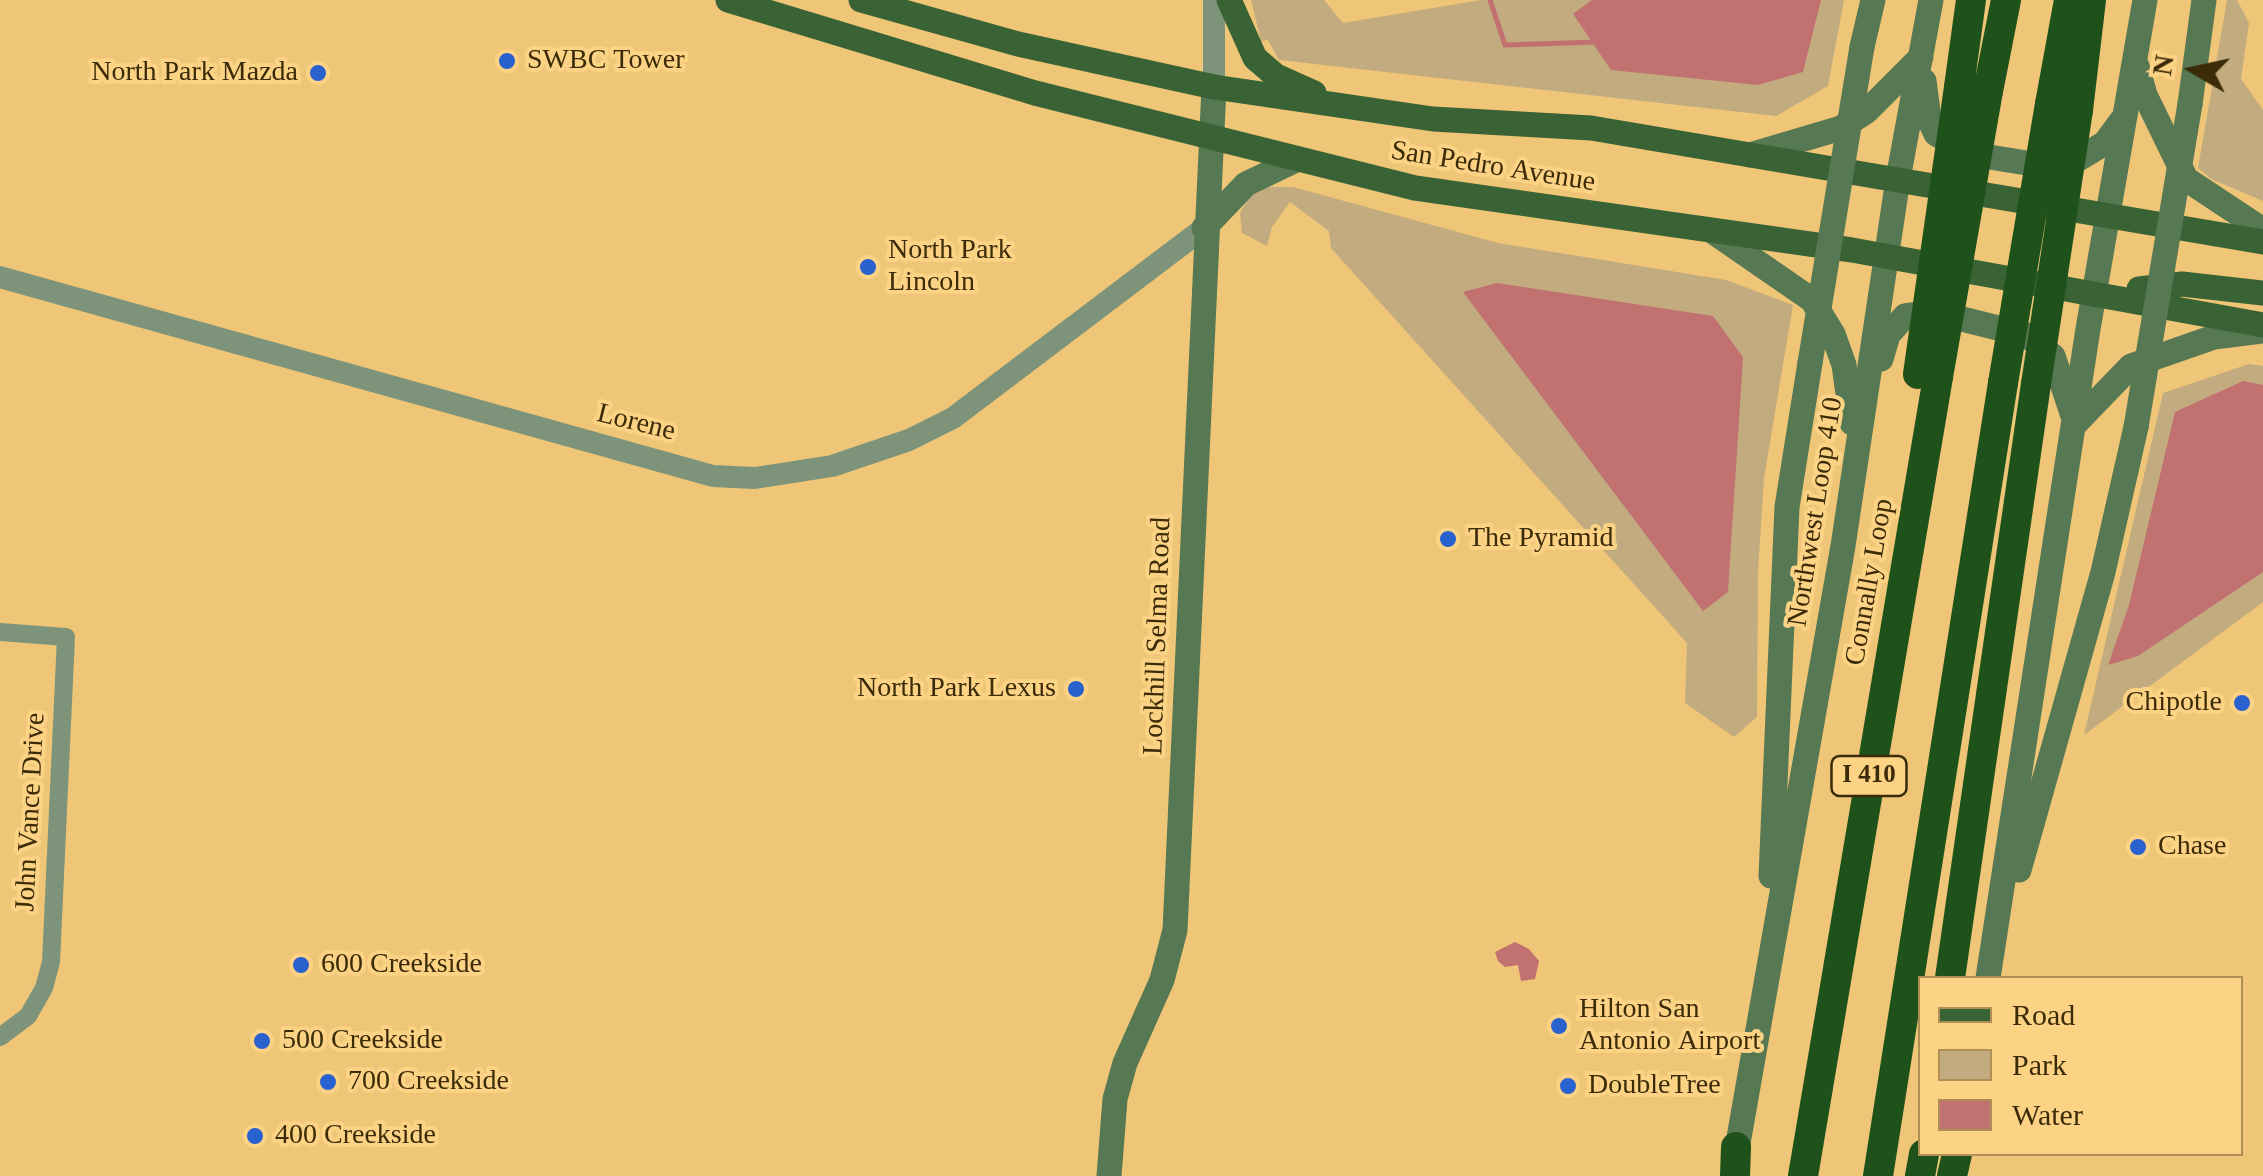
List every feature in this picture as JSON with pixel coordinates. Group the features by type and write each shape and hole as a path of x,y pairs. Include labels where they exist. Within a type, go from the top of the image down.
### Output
{"highway":[{"path":"1971,0 1974,89"},
{"path":"1974,89 2006,0"},
{"name":"I 410","path":"1878,1176 2003,382 2064,107 2070,0"},
{"path":"1950,976 2036,384 2064,107 2091,0"},
{"name":"I 410","path":"1803,1176 1877,732 1974,89"}],"main road":[{"name":"San Pedro Avenue","path":"728,0 1035,93 1210,140 1415,188 1886,256 2263,328"},
{"name":"San Pedro Avenue","path":"860,0 1018,44 1214,87 1433,120 1591,128 1898,179 2107,219 2263,242"},
{"path":"1229,0 1255,58 1276,76 1331,104"},
{"name":"Northwest Loop 410","path":"1758,1033 1772,862 1787,508 1862,47 1873,0"},
{"name":"Northwest Loop 410","path":"1734,1166 1931,0"},
{"path":"1988,976 2094,293 2146,0"},
{"path":"1988,976 2102,572 2136,427 2204,0"},
{"path":"1921,56 1928,120 1936,134 1971,154 2046,166 2070,164 2104,144 2126,114"},
{"path":"1750,155 1840,128 1867,111 1921,56"},
{"path":"2136,61 2145,95 2186,179 2263,230"},
{"name":"Lockhill Selma Road","path":"1109,1176 1115,1099 1125,1063 1162,980 1175,930 1204,228 1214,87"},
{"path":"1204,228 1246,184 1296,160"},
{"path":"1712,231 1812,300 1834,334 1844,365 1856,448"},
{"path":"2094,293 2182,284 2263,292"},
{"path":"1856,448 1888,335 1904,316 1934,312 2026,334 2054,356 2075,424"},
{"path":"2075,424 2131,366 2214,337 2263,328"}],"street":[{"path":"1214,0 1214,87"},
{"name":"Lorene","path":"0,277 712,476 755,478 832,466 909,440 953,418 1204,228"},
{"name":"John Vance Drive","path":"0,632 66,637 51,962 44,988 28,1016 0,1037"}],"green space":[{"path":"1251,0 1324,0 1343,23 1481,0 1844,0 1828,86 1776,116 1279,60 1268,40 1261,41"},
{"path":"2227,0 2237,0 2249,23 2241,79 2263,110 2263,201 2211,179 2198,168"},
{"path":"1267,187 1293,187 1498,243 1726,280 1793,305 1764,478 1758,571 1757,717 1734,737 1685,703 1687,643 1331,248 1329,231 1290,202 1272,227 1267,246 1242,233 1240,213 1250,196"},
{"path":"2249,364 2263,366 2263,602 2084,735 2163,393"}],"water":[{"path":"1592,0 1821,0 1803,72 1758,85 1611,70 1573,14"},
{"path":"1497,283 1713,316 1743,357 1728,592 1703,611 1463,292"},
{"path":"2243,381 2263,385 2263,572 2138,656 2108,665 2129,605 2175,412"},
{"path":"1515,942 1529,949 1539,961 1535,979 1521,981 1518,965 1505,967 1498,961 1495,952"}],"waterway":[{"path":"1490,0 1505,45 1597,42"}],"place":[{"name":"SWBC Tower","path":"507,61"},
{"name":"North Park Mazda","path":"318,73"},
{"name":"North Park Lincoln","path":"868,267"},
{"name":"The Pyramid","path":"1448,539"},
{"name":"North Park Lexus","path":"1076,689"},
{"name":"Chipotle","path":"2242,703"},
{"name":"Chase","path":"2138,847"},
{"name":"600 Creekside","path":"301,965"},
{"name":"Hilton San Antonio Airport","path":"1559,1026"},
{"name":"500 Creekside","path":"262,1041"},
{"name":"700 Creekside","path":"328,1082"},
{"name":"DoubleTree","path":"1568,1086"},
{"name":"400 Creekside","path":"255,1136"}]}
